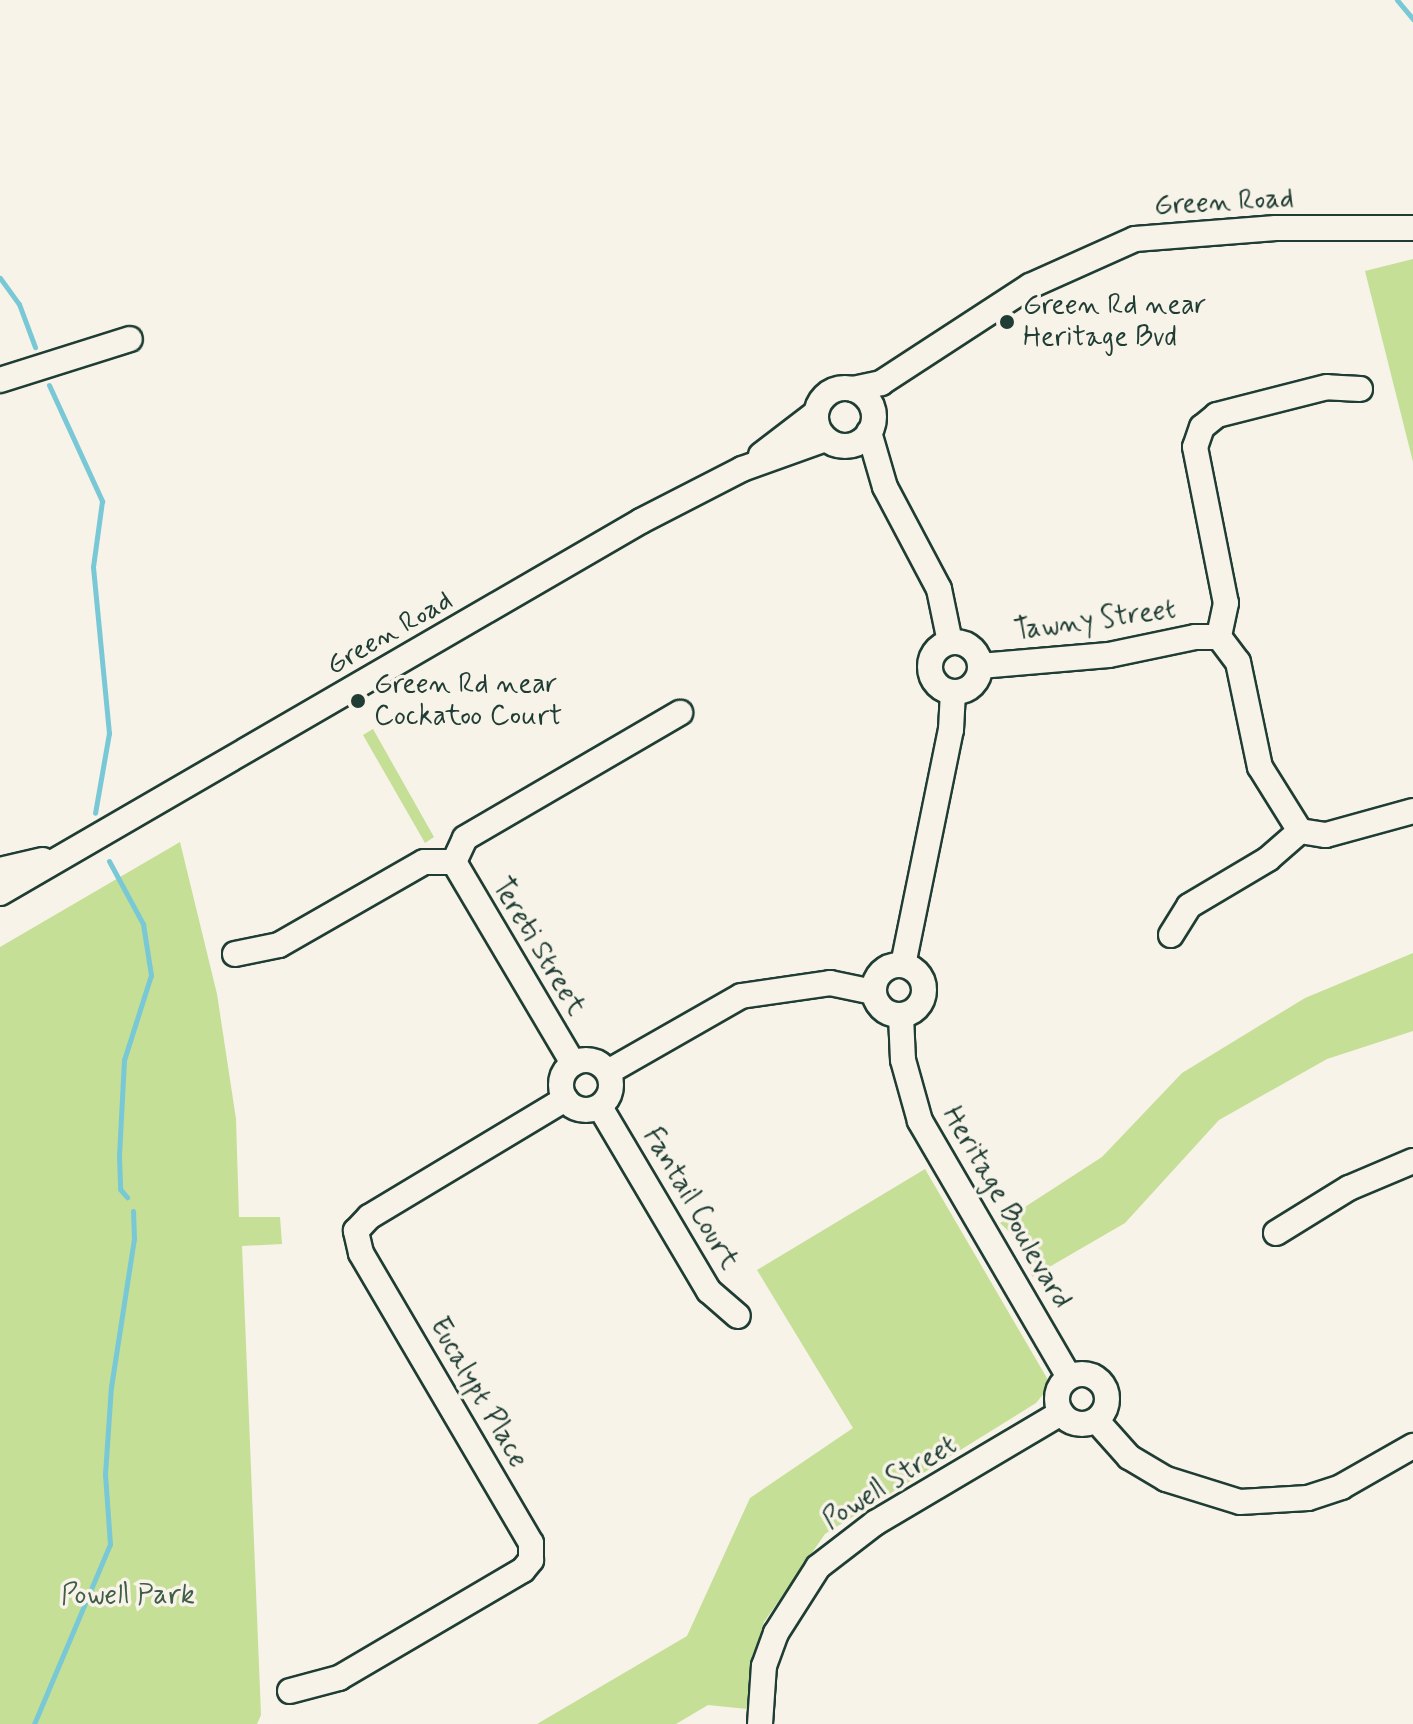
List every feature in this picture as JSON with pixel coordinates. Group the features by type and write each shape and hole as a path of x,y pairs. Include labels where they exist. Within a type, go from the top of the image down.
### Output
{"street":[{"name":"Green Road","path":"853,389 881,383 1030,286 1135,239 1276,228 1413,228"},
{"path":"0,380 130,339"},
{"name":"Green Road","path":"872,424 924,353"},
{"path":"1360,389 1327,387 1217,415 1202,427 1195,447 1226,603 1219,637 1238,662 1260,767 1300,831 1326,835 1413,811"},
{"path":"885,487 868,399 853,389 825,395 816,413 834,442 885,487 927,559 950,642"},
{"name":"Green Road","path":"0,893 641,521 742,469 816,413"},
{"path":"834,442 858,443 872,424"},
{"name":"Green Road","path":"742,469 834,442"},
{"name":"Tawny Street","path":"980,666 1109,655 1195,637 1219,637"},
{"path":"950,642 974,650 980,666 975,682 953,692 933,681 929,666 935,651 950,642"},
{"path":"903,965 951,730 953,692"},
{"path":"235,954 279,945 424,862 454,862 465,838 680,713"},
{"path":"1171,935 1189,906 1268,859 1300,831"},
{"name":"Green Road","path":"0,870 68,853"},
{"name":"Tereti Street","path":"454,862 573,1063"},
{"path":"608,1072 741,996 830,983 873,992 885,1012 901,1016 915,1010 924,995 921,978 903,965 883,970 873,992"},
{"name":"Heritage Boulevard","path":"901,1016 903,1060 920,1121 1069,1377"},
{"path":"590,1060 608,1072 610,1093 600,1107 577,1109 565,1099 561,1084 573,1063 590,1060"},
{"name":"Eucalypt Place","path":"290,1691 339,1678 523,1570 531,1560 531,1543 361,1253 356,1231 369,1217 565,1099"},
{"name":"Fantail Court","path":"600,1107 709,1291 738,1316"},
{"path":"1276,1233 1349,1188 1413,1161"},
{"path":"1094,1376 1106,1389 1107,1406 1096,1420 1073,1422 1061,1413 1059,1389 1069,1377 1094,1376"},
{"name":"Powell Street","path":"760,1724 764,1666 776,1633 818,1567 875,1523 1061,1413"},
{"path":"1096,1420 1129,1457 1166,1479 1240,1502 1308,1498 1341,1487 1413,1446"}],"green space":[{"path":"1413,259 1413,462 1365,271"},
{"path":"373,729 434,837 425,843 363,735"},
{"name":"Powell Park","path":"180,842 217,994 236,1119 239,1217 280,1217 282,1244 242,1246 261,1715 257,1724 0,1724 0,947"},
{"path":"1413,953 1413,1031 1327,1059 1219,1120 1125,1223 1032,1277 1027,1249 1000,1223 1102,1157 1182,1073 1305,998"},
{"path":"925,1169 1051,1385 1036,1403 825,1534 764,1622 750,1667 747,1709 708,1705 676,1724 537,1724 687,1636 750,1498 853,1428 757,1270"}],"waterway":[{"path":"1397,0 1413,19"},
{"path":"0,278 19,304 35,347"},
{"path":"49,385 102,501 93,567 109,733 95,813"},
{"path":"109,861 143,924 151,975 124,1060 119,1155 120,1189 127,1197"},
{"path":"34,1724 110,1544 105,1474 111,1387 134,1239 133,1211"}],"place":[{"name":"Green Rd near Heritage Bvd","path":"1007,322"},
{"name":"Green Rd near Cockatoo Court","path":"358,701"}]}
